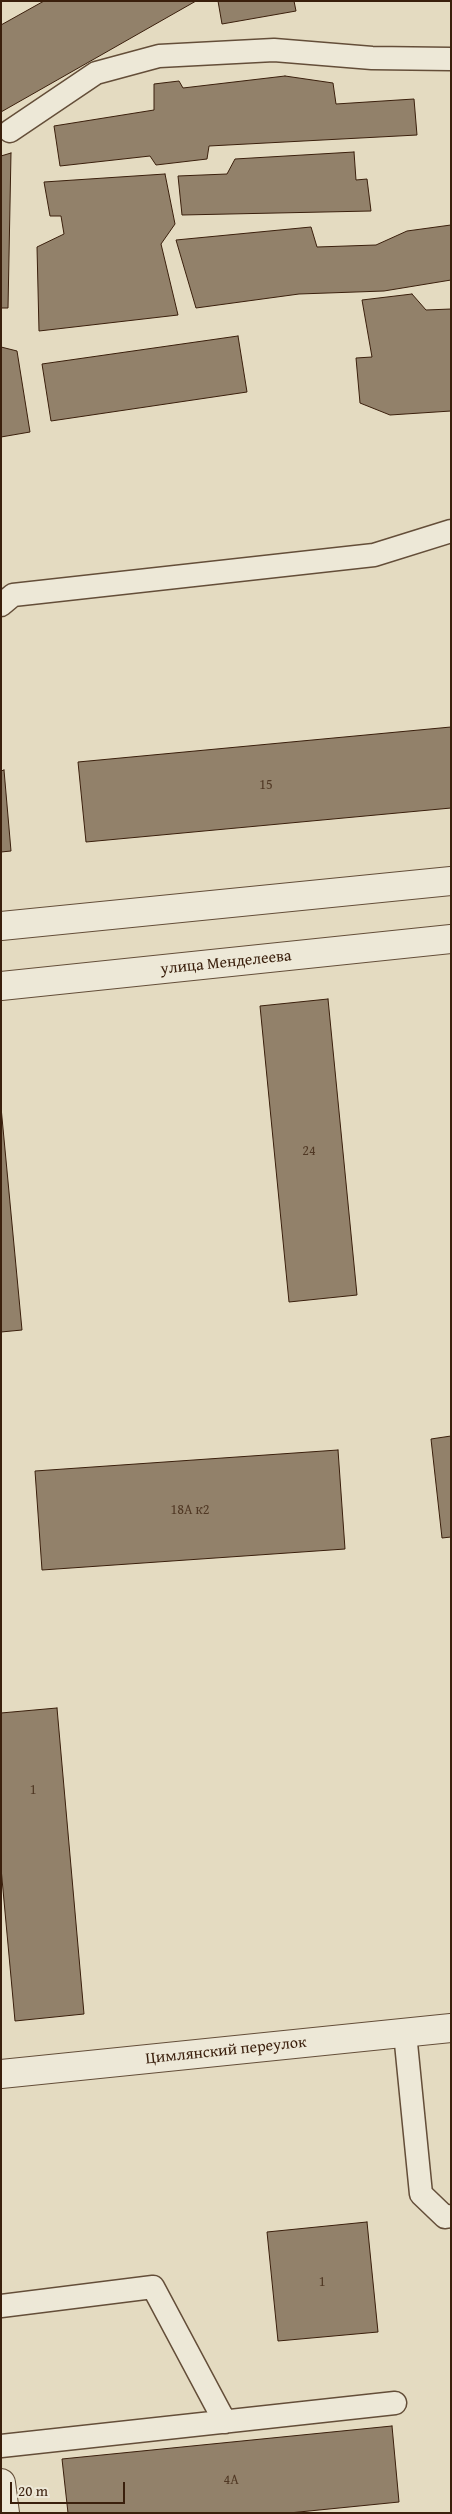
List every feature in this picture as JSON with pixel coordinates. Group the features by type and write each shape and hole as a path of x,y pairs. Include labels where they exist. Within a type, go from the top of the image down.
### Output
{"street":[{"path":"1,926 451,881"},
{"name":"улица Менделеева","path":"1,986 451,940"},
{"name":"Цимлянский переулок","path":"1,2074 451,2028"},
{"path":"1,2483 5,2513"}],"lane":[{"path":"10,131 96,73 159,56 274,50 372,58 451,58"},
{"path":"1,604 13,595 374,555 451,532"},
{"path":"405,2032 421,2194 445,2217 451,2216"},
{"path":"1,2306 153,2287 225,2422"},
{"path":"1,2446 395,2403"}],"building":[{"path":"44,1 196,1 1,112 1,25"},
{"path":"218,1 294,1 296,11 222,24"},
{"path":"285,76 333,83 336,104 414,99 417,135 209,146 207,159 156,165 150,156 60,166 54,126 154,110 154,84 179,81 183,88"},
{"path":"354,152 356,180 367,179 371,211 182,215 178,176 227,174 235,159"},
{"path":"11,153 8,308 1,308 1,156"},
{"path":"165,174 175,224 161,244 178,315 39,331 37,247 64,234 61,216 50,216 44,182"},
{"path":"451,225 451,280 384,291 299,294 196,308 176,240 311,227 317,247 376,245 407,231"},
{"path":"412,294 426,310 451,309 451,411 390,415 360,403 356,358 372,357 362,300"},
{"path":"238,336 247,392 51,421 42,364"},
{"path":"1,347 17,351 30,432 1,437"},
{"path":"451,727 451,808 86,842 78,762"},
{"path":"4,770 11,851 1,852 1,771"},
{"path":"328,999 357,1295 289,1302 260,1006"},
{"path":"1,1107 22,1330 1,1332"},
{"path":"451,1436 451,1537 442,1538 431,1439"},
{"path":"338,1450 345,1549 42,1570 35,1471"},
{"path":"57,1708 84,2014 15,2021 1,1868 1,1713"},
{"path":"367,2222 378,2332 278,2341 267,2232"},
{"path":"392,2426 399,2502 289,2513 68,2513 62,2459"}]}
